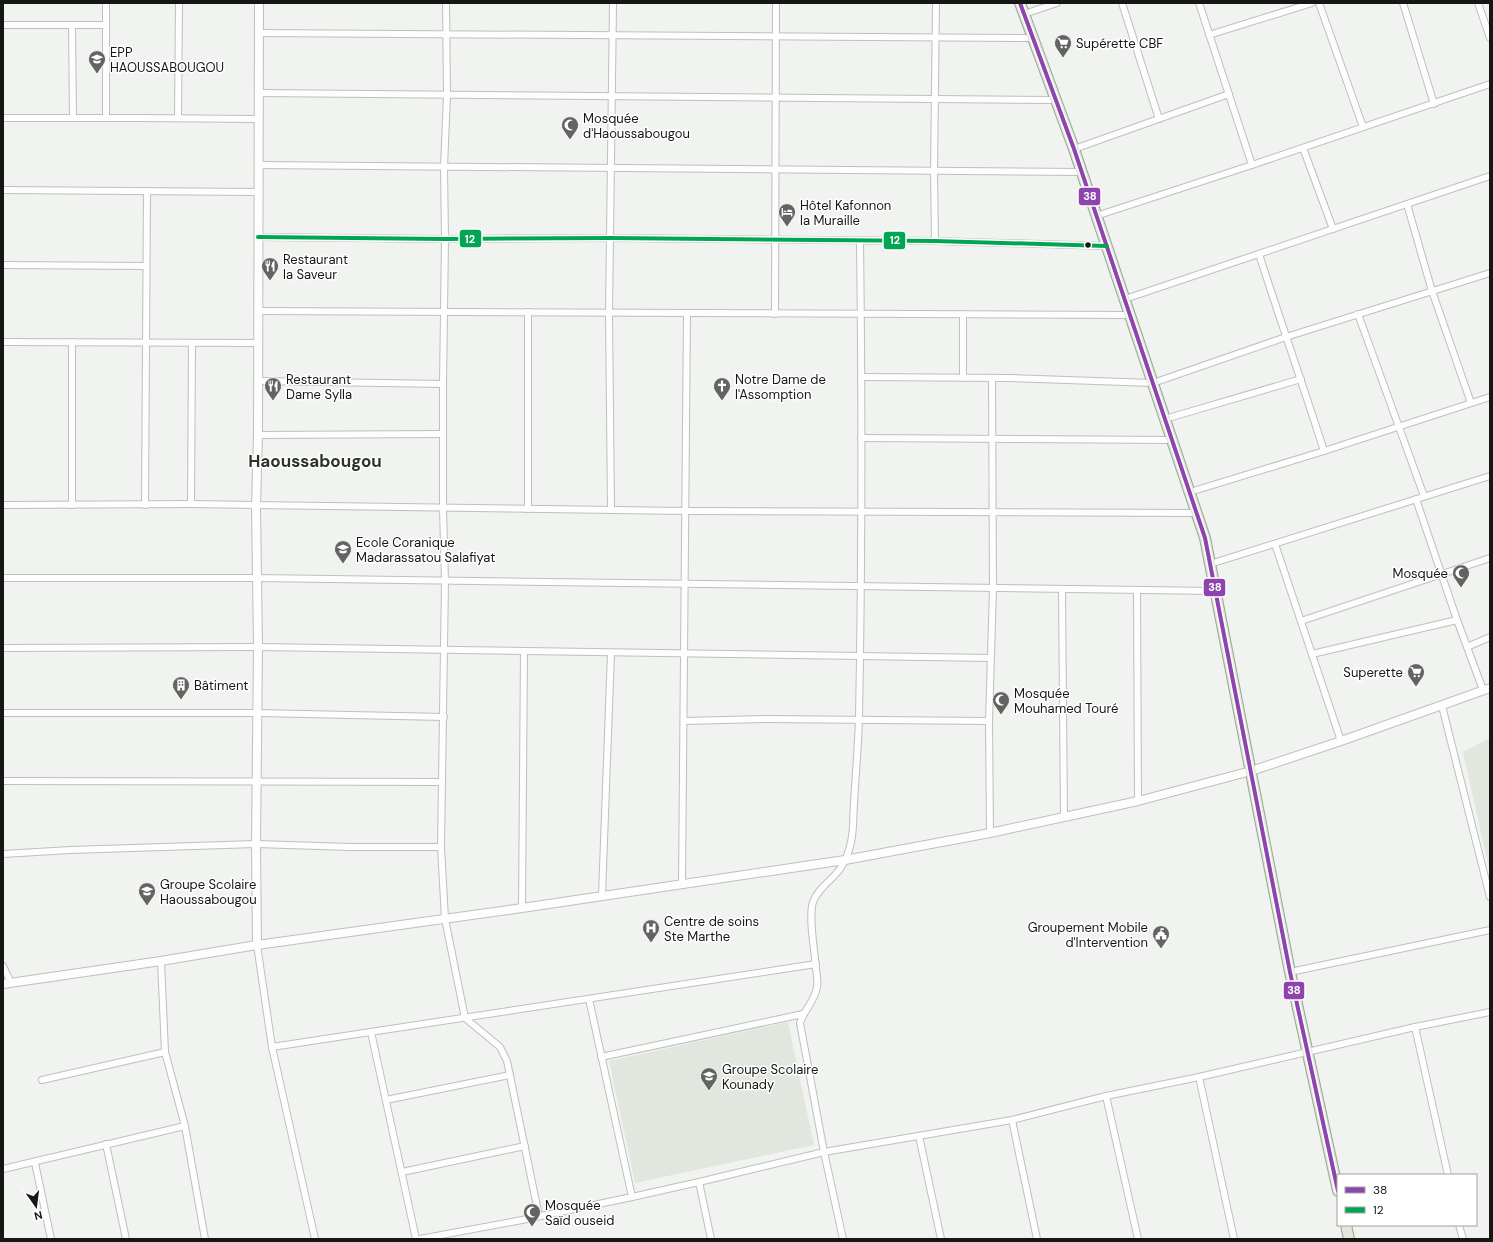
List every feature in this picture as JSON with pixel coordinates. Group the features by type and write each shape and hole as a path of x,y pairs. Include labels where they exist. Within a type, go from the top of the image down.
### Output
{"main road":[{"path":"1020,3 1082,172 1205,538 1290,972 1337,1187"},
{"path":"1346,1226 1349,1239"}],"street":[{"path":"106,3 106,117"},
{"path":"178,118 179,3"},
{"path":"259,3 259,311 256,506 258,647 256,844 257,945 272,1048 315,1239"},
{"path":"446,3 447,95 444,166 445,239 442,384 445,581 441,848 445,919 465,1018 500,1047 507,1061 539,1216"},
{"path":"611,509 609,312 613,3"},
{"path":"775,314 776,3"},
{"path":"935,240 934,171 936,3"},
{"path":"1024,14 1057,3"},
{"path":"1122,3 1159,119"},
{"path":"1199,3 1252,166"},
{"path":"1209,35 1312,3"},
{"path":"1319,3 1363,127"},
{"path":"1403,3 1434,104"},
{"path":"1478,3 1490,38"},
{"path":"3,25 106,25"},
{"path":"72,25 73,118"},
{"path":"258,33 1032,38"},
{"path":"1096,216 1252,166 1490,84"},
{"path":"259,93 1056,100"},
{"path":"1074,149 1229,94"},
{"path":"3,118 106,117 259,119"},
{"path":"1303,148 1333,229"},
{"path":"259,164 611,169 1082,172"},
{"path":"1125,299 1490,176"},
{"path":"3,190 259,192"},
{"path":"145,505 147,191"},
{"path":"1407,204 1432,291 1471,403"},
{"path":"258,237 445,239 610,238 860,241 935,240 1107,246"},
{"path":"843,1239 824,1152 800,1022 803,1014 815,998 818,986 811,916 813,903 819,891 836,875 852,844 859,720 860,655 860,241"},
{"path":"1259,254 1324,451"},
{"path":"3,265 146,266"},
{"path":"861,377 992,378 1153,383 1286,337 1490,273"},
{"path":"259,311 1130,315"},
{"path":"528,312 528,509"},
{"path":"682,884 687,313"},
{"path":"963,314 963,378"},
{"path":"1358,314 1424,496"},
{"path":"3,342 258,343"},
{"path":"72,342 72,505"},
{"path":"191,504 192,343"},
{"path":"990,833 989,721 993,589 992,378"},
{"path":"1165,419 1301,379"},
{"path":"258,381 442,384"},
{"path":"1190,492 1324,451 1490,397"},
{"path":"258,435 443,434"},
{"path":"861,438 1172,440"},
{"path":"1210,564 1490,476"},
{"path":"3,966 7,984 257,945 522,908 845,860 990,833 1138,801 1251,771 1342,741 1486,689 1467,647 1457,620 1416,499"},
{"path":"3,505 191,504 685,511 1197,513"},
{"path":"1275,544 1342,741"},
{"path":"1301,621 1490,558"},
{"path":"3,578 256,578 860,588 1216,591"},
{"path":"1062,590 1064,818"},
{"path":"1137,590 1138,801"},
{"path":"1312,654 1457,620"},
{"path":"1467,647 1490,637"},
{"path":"3,648 258,647 990,658"},
{"path":"522,908 524,651"},
{"path":"602,895 611,652"},
{"path":"1442,706 1490,896"},
{"path":"3,714 258,713 444,717"},
{"path":"684,722 766,720 989,721"},
{"path":"3,781 442,782"},
{"path":"3,854 70,850 256,844 441,848"},
{"path":"1290,972 1490,930"},
{"path":"161,961 165,1052 185,1126 205,1239"},
{"path":"272,1048 816,964"},
{"path":"589,999 632,1197"},
{"path":"420,1239 444,1237 632,1197 824,1152 1012,1120 1106,1096 1199,1077 1415,1027 1490,1012"},
{"path":"601,1057 803,1014"},
{"path":"1415,1027 1448,1174"},
{"path":"371,1032 416,1239"},
{"path":"42,1080 165,1052"},
{"path":"386,1100 510,1075"},
{"path":"1199,1077 1234,1239"},
{"path":"1106,1096 1138,1239"},
{"path":"1012,1120 1037,1239"},
{"path":"3,1169 35,1163 106,1144 185,1126"},
{"path":"919,1136 941,1239"},
{"path":"106,1144 126,1239"},
{"path":"402,1172 524,1146"},
{"path":"35,1163 51,1239"},
{"path":"700,1182 712,1239"},
{"path":"1459,1226 1462,1239"}],"shaded area":[{"path":"1490,738 1490,873 1463,752"},
{"name":"Groupe Scolaire Kounady","path":"788,1022 814,1145 635,1183 609,1061"}],"transit line":[{"name":"38","path":"1020,3 1074,149 1205,538 1290,972 1337,1186"},
{"name":"12","path":"258,237 935,241 1107,246"}],"place":[{"name":"Supérette CBF","path":"1063,58"},
{"name":"EPP HAOUSSABOUGOU","path":"97,74"},
{"name":"Mosquée d'Haoussabougou","path":"570,140"},
{"name":"Hôtel Kafonnon la Muraille","path":"787,227"},
{"name":"Restaurant la Saveur","path":"270,281"},
{"name":"Restaurant Dame Sylla","path":"273,401"},
{"name":"Notre Dame de l'Assomption","path":"722,401"},
{"name":"Ecole Coranique Madarassatou Salafiyat","path":"343,564"},
{"name":"Mosquée","path":"1461,588"},
{"name":"Superette","path":"1416,687"},
{"name":"Bâtiment","path":"181,700"},
{"name":"Mosquée Mouhamed Touré","path":"1001,715"},
{"name":"Groupe Scolaire Haoussabougou","path":"147,906"},
{"name":"Centre de soins Ste Marthe","path":"651,943"},
{"name":"Groupement Mobile d'Intervention","path":"1161,949"},
{"name":"Groupe Scolaire Kounady","path":"709,1091"},
{"name":"Mosquée Saïd ouseid","path":"532,1227"}],"district":[{"name":"Haoussabougou","path":"315,461"}]}
